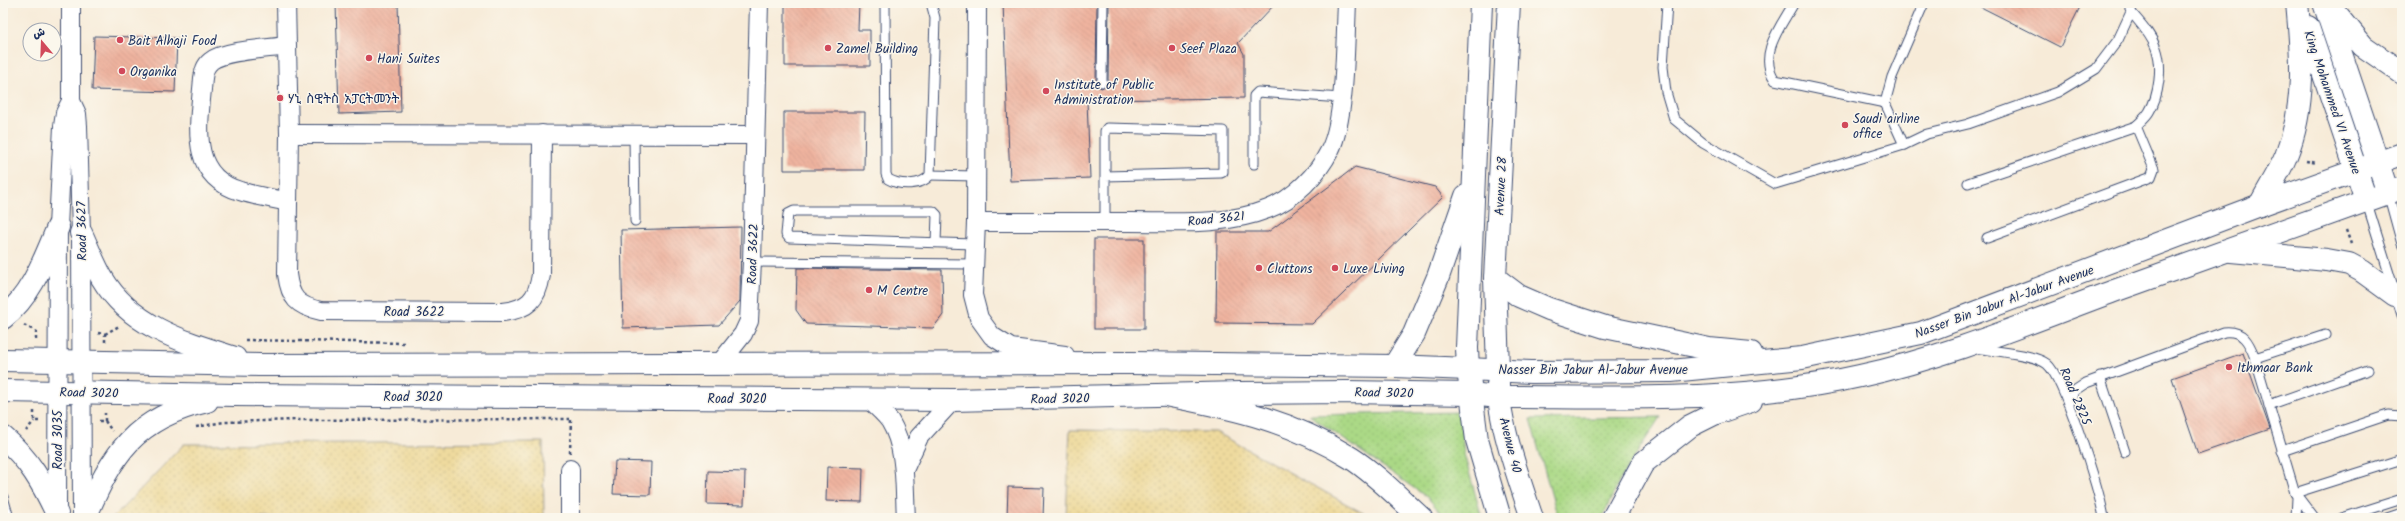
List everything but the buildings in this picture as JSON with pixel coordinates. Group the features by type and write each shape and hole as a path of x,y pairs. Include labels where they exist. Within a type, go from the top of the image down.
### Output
{"street":[{"name":"Road 3627","path":"71,3 71,101 77,114 78,126 82,362"},
{"name":"Road 3622","path":"286,3 289,134 289,288 295,300 307,308 321,311 503,312 517,310 530,302 539,289 541,275 542,134"},
{"name":"Road 3622","path":"720,363 744,334 749,321 759,3"},
{"path":"977,3 976,222 973,264 973,294 979,318 992,336 1011,348 1131,363"},
{"name":"Road 3621","path":"976,222 1199,222 1238,218 1269,209 1296,193 1314,174 1331,149 1338,125 1341,98 1347,3"},
{"name":"Avenue 28","path":"1468,369 1467,348 1473,177 1481,3"},
{"name":"Avenue 28","path":"1498,370 1496,278 1509,3"},
{"path":"2260,205 2286,156 2299,112 2303,62 2299,3"},
{"name":"King Mohammed VI Avenue","path":"2299,3 2366,200"},
{"name":"King Mohammed VI Avenue","path":"2324,3 2377,162 2395,190"},
{"path":"2327,3 2363,46 2402,73"},
{"path":"287,46 227,55 210,62 205,69 203,78 199,139 204,162 212,174 224,184 239,191 288,202"},
{"name":"Road 3627","path":"57,361 58,227 63,126 65,113 71,101"},
{"path":"289,134 754,135"},
{"name":"Nasser Bin Jabur Al-Jabur Avenue","path":"1468,369 1531,372 1671,371 1802,358 1921,333 2260,205 2402,154"},
{"path":"1394,366 1414,334 1420,320 1473,177"},
{"name":"Nasser Bin Jabur Al-Jabur Avenue","path":"1470,394 1499,397 1695,397 1782,390 1859,376 1967,346 2224,251 2395,190"},
{"path":"3,318 23,298 35,279 58,227"},
{"path":"81,233 102,278 118,299 136,315 158,330 178,340 259,365"},
{"path":"2224,251 2327,260 2349,264 2362,271 2395,295"},
{"path":"1496,278 1519,296 1549,309 1605,327 1709,349 1802,358"},
{"name":"Road 3020","path":"3,360 259,365 1131,363 1394,366 1468,369"},
{"name":"Road 3035","path":"57,361 57,516"},
{"name":"Road 3035","path":"82,362 84,518"},
{"path":"1468,369 1477,440 1500,518"},
{"name":"Avenue 40","path":"1498,370 1499,397 1532,518"},
{"path":"1613,518 1643,463 1690,426 1716,413 1782,390"},
{"name":"Road 3020","path":"3,391 235,395 953,400 1339,392 1470,394"},
{"path":"84,518 106,472 116,455 136,433 158,419 188,406 235,395"},
{"path":"1170,396 1243,410 1297,429 1352,459 1421,518"},
{"path":"868,399 891,423 904,470 906,518"},
{"path":"904,470 918,437 953,400"},
{"path":"3,437 25,457 36,472 57,516"},
{"path":"570,469 570,518"}],"lane":[{"path":"885,3 886,174 888,179 892,181 920,183 926,181 930,175 934,18 931,3"},
{"path":"1102,82 1103,3"},
{"path":"1667,3 1663,67 1666,92 1674,119 1703,143 1775,184 1904,145 1927,134 1968,124 2058,92 2096,69 2118,40 2131,8"},
{"path":"1794,3 1767,56 1769,72 1775,80 1885,103"},
{"path":"1904,145 1885,103 1892,77 1924,3"},
{"path":"1968,183 2136,126 2149,112 2154,100 2159,72 2157,48 2131,8"},
{"path":"1254,164 1254,96 1258,92 1341,98"},
{"path":"1987,238 2151,177 2154,169 2136,126"},
{"path":"1105,176 1221,174 1223,172 1223,131 1107,128 1105,131 1105,176 1105,222"},
{"path":"634,135 635,221"},
{"path":"930,175 976,176"},
{"path":"2395,190 2402,244"},
{"path":"2366,200 2402,316"},
{"path":"936,242 937,215 933,211 794,211 788,214 786,234 789,238 974,244"},
{"path":"752,262 973,264"},
{"path":"2069,404 2079,387 2100,377 2224,332 2236,333 2242,336 2247,340 2255,358 2269,405 2296,496 2296,518"},
{"path":"2255,358 2326,335"},
{"name":"Road 2825","path":"1967,346 2040,359 2055,373 2069,404 2102,506 2103,518"},
{"path":"2269,405 2368,370"},
{"path":"2100,377 2125,452"},
{"path":"2282,452 2388,415 2402,416"},
{"path":"2296,496 2402,459"},
{"path":"2296,496 2314,518"},
{"path":"3,497 9,518"},
{"path":"2342,518 2402,499"},
{"path":"2387,518 2402,513"}],"path":[{"path":"105,334 136,315"},
{"path":"243,340 407,343"},
{"path":"570,469 572,397"},
{"path":"189,428 224,422 299,420 571,419"}],"green space":[{"path":"1460,412 1464,454 1482,518 1445,518 1428,498 1309,415"},
{"path":"1660,417 1621,478 1602,518 1558,518 1530,419"}],"sand":[{"path":"1070,430 1216,432 1372,518 1066,518"},
{"path":"543,442 544,518 113,518 184,444"}],"place":[{"name":"Bait Alhaji Food","path":"120,40"},
{"name":"Zamel Building","path":"828,48"},
{"name":"Seef Plaza","path":"1172,48"},
{"name":"Hani Suites","path":"369,58"},
{"name":"Organika","path":"122,71"},
{"name":"Institute of Public Administration","path":"1046,91"},
{"name":"ሃኒ ስዊትስ አፓርትመንት","path":"280,98"},
{"name":"Saudi airline office","path":"1845,125"},
{"name":"Cluttons","path":"1259,268"},
{"name":"Luxe Living","path":"1335,268"},
{"name":"M Centre","path":"869,290"},
{"name":"Ithmaar Bank","path":"2229,367"}]}
